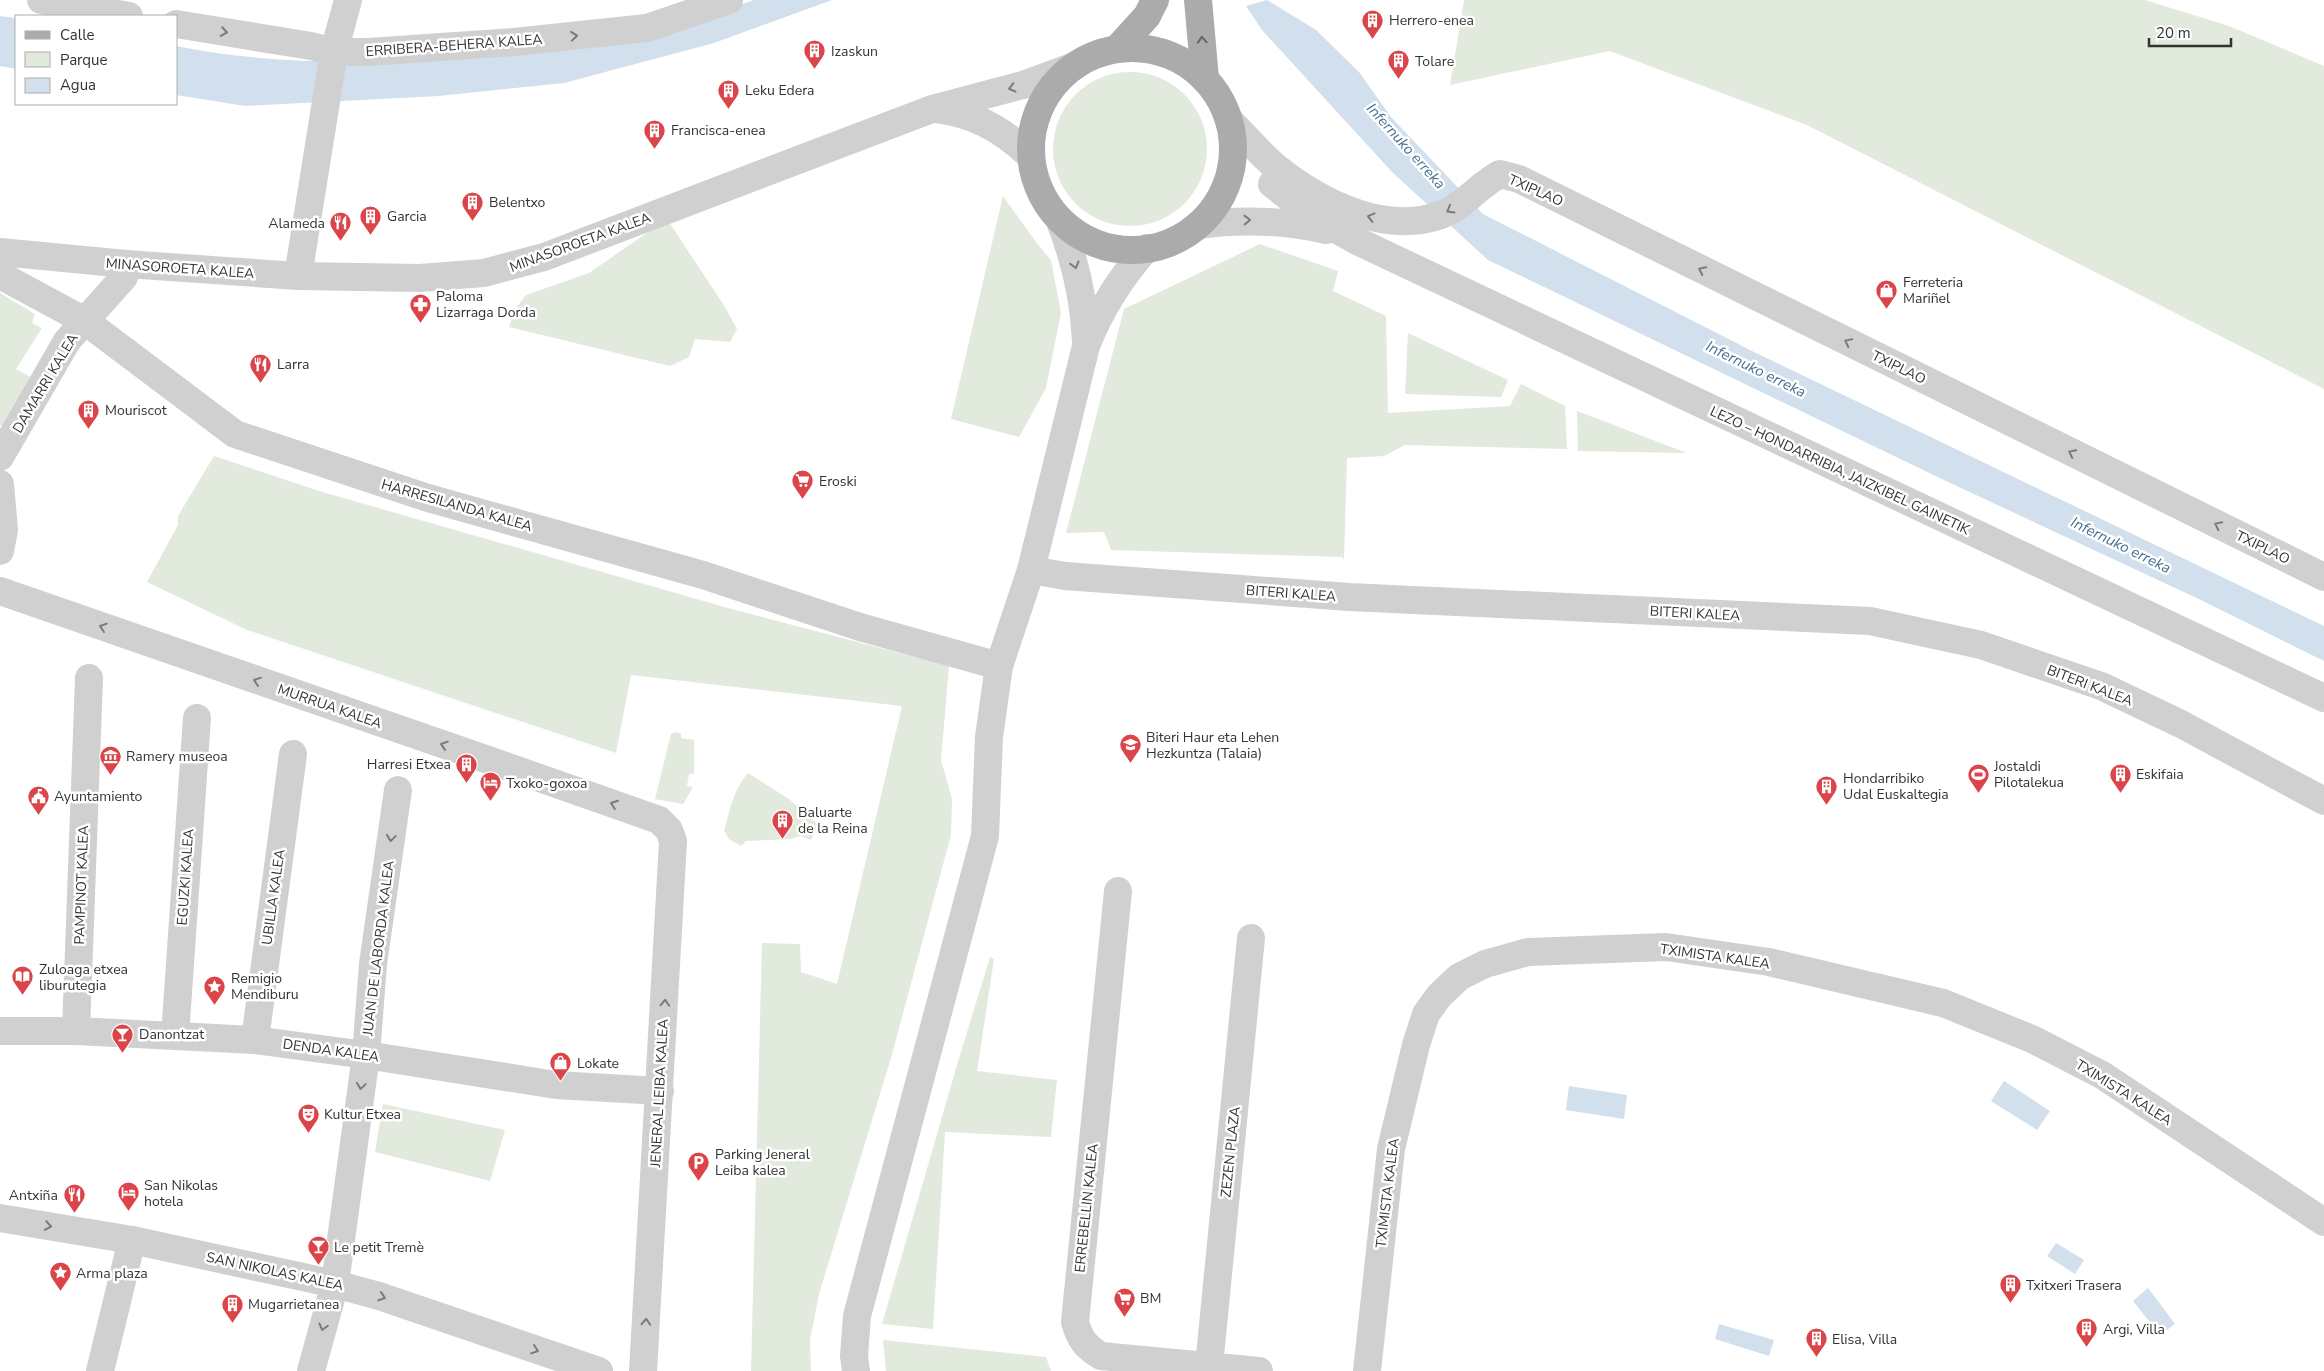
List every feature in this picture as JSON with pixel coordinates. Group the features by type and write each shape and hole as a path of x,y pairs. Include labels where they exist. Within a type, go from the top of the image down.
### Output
{"main road":[{"path":"1116,49 1142,22 1155,0"},
{"path":"1198,0 1205,79"},
{"path":"1141,48 1164,54 1186,64 1205,79 1219,98 1231,131 1232,161 1225,188 1211,212 1198,225 1180,238 1158,246 1136,250 1114,248 1094,243 1075,232 1059,219 1046,202 1039,188 1031,157 1031,141 1035,119 1044,99 1057,81 1074,66 1116,49 1141,48"}],"street":[{"path":"41,0 124,15"},
{"path":"298,276 333,55 348,0"},
{"name":"ERRIBERA-BEHERA KALEA","path":"178,24 311,46 333,55 514,42 647,28 729,0"},
{"name":"MINASOROETA KALEA","path":"0,252 126,264 298,276 444,278 484,273 544,257 932,109 1022,85 1074,66"},
{"path":"932,109 950,111 985,122 1017,143 1031,157"},
{"path":"1231,131 1259,172 1288,198 1332,228 1357,241"},
{"name":"TXIPLAO","path":"1231,131 1300,185 1368,217 1399,222 1419,221 1443,214 1462,203 1485,182 1500,174 1519,179 2324,577"},
{"path":"1059,219 1071,249 1080,281 1086,346"},
{"path":"1198,225 1251,220 1277,221 1331,232 1357,241"},
{"name":"LEZO – HONDARRIBIA, JAIZKIBEL GAINETIK","path":"1357,241 2324,698"},
{"path":"856,1371 854,1356 857,1316 986,836 989,736 999,666 1031,570 1086,346 1097,319 1111,294 1127,270 1147,248"},
{"name":"DAMARRI KALEA","path":"0,457 67,341 124,277 126,264"},
{"name":"HARRESILANDA KALEA","path":"0,275 85,321 235,434 428,498 703,575 860,627 999,666"},
{"path":"0,484 4,530 0,551"},
{"name":"BITERI KALEA","path":"1031,570 1065,576 1349,597 1870,621 1981,646 2101,686 2181,724 2324,801"},
{"name":"MURRUA KALEA","path":"0,591 659,820"},
{"name":"PAMPINOT KALEA","path":"76,1031 89,678"},
{"name":"EGUZKI KALEA","path":"174,1036 197,718"},
{"name":"UBILLA KALEA","path":"255,1040 292,754"},
{"name":"JUAN DE LABORDA KALEA","path":"311,1371 335,1284 366,1054 373,964 398,790"},
{"name":"JENERAL LEIBA KALEA","path":"643,1371 673,841 669,830 659,820"},
{"name":"ERREBELLIN KALEA","path":"1118,892 1075,1322 1078,1333 1085,1347 1101,1356 1259,1371"},
{"name":"ZEZEN PLAZA","path":"1209,1366 1251,938"},
{"name":"TXIMISTA KALEA","path":"1367,1371 1391,1149 1416,1046 1426,1014 1439,996 1459,977 1485,964 1528,952 1666,947 1769,962 1943,1003 2032,1039 2102,1075 2324,1222"},
{"name":"DENDA KALEA","path":"0,1031 76,1031 255,1040 366,1054 556,1084 660,1091"},
{"name":"SAN NIKOLAS KALEA","path":"0,1218 132,1240 335,1284 379,1296 599,1371"},
{"path":"100,1371 132,1240"}],"green space":[{"path":"1464,0 2145,0 2229,26 2324,66 2324,389 1807,125 1610,51 1450,85"},
{"path":"1130,72 1160,77 1185,94 1202,119 1207,149 1202,179 1185,204 1160,221 1130,226 1100,221 1075,204 1058,179 1053,149 1058,119 1075,94 1100,77"},
{"path":"1003,196 1051,260 1061,313 1046,388 1019,437 951,419"},
{"path":"667,219 725,307 737,329 730,342 695,339 689,357 670,366 509,327 515,309 526,295 589,273"},
{"path":"1260,244 1338,271 1333,291 1386,316 1388,413 1510,406 1521,384 1565,406 1567,449 1405,445 1384,456 1347,458 1344,560 1342,557 1111,550 1104,532 1066,533 1124,309"},
{"path":"0,293 35,314 32,323 42,328 16,369 30,377 3,427 0,425"},
{"path":"1408,333 1508,380 1501,397 1405,394"},
{"path":"1577,411 1687,453 1578,451"},
{"path":"214,456 319,491 735,610 949,666 941,760 952,799 951,835 891,1058 819,1294 810,1340 811,1371 751,1371 762,943 800,944 801,972 837,984 902,706 631,675 616,753 247,630 147,582 178,525 178,516"},
{"path":"675,732 681,734 681,738 694,740 694,774 689,774 687,786 693,787 683,804 655,799 671,734"},
{"path":"748,773 789,799 819,825 811,840 800,836 791,839 746,841 741,846 729,839 724,831 730,808 735,793"},
{"path":"990,957 994,959 977,1071 1057,1080 1051,1137 945,1132 933,1329 882,1324 957,1065"},
{"path":"383,1104 505,1130 490,1181 375,1152"},
{"path":"883,1340 1046,1357 1051,1371 886,1371"}],"water":[{"path":"754,0 832,0 714,43 564,83 439,96 245,106 178,95 178,46 232,55 287,60 342,62 451,59 583,46 646,33"},
{"name":"Infernuko erreka","path":"1267,0 1316,30 1359,72 1391,117 1483,214 1758,354 2324,626 2324,661 2203,601 1946,481 1488,260 1392,172 1262,30 1246,6"},
{"path":"0,16 15,18 15,69 0,66"},
{"path":"2004,1081 2050,1111 2037,1130 1991,1101"},
{"path":"1569,1086 1627,1095 1624,1119 1566,1110"},
{"path":"2056,1243 2084,1260 2075,1274 2047,1256"},
{"path":"2148,1288 2175,1324 2160,1335 2133,1301"},
{"path":"1719,1324 1774,1340 1769,1356 1715,1339"}],"place":[{"name":"Herrero-enea","path":"1373,39"},
{"name":"Izaskun","path":"815,70"},
{"name":"Tolare","path":"1399,80"},
{"name":"Leku Edera","path":"729,109"},
{"name":"Francisca-enea","path":"655,149"},
{"name":"Belentxo","path":"473,221"},
{"name":"Garcia","path":"371,235"},
{"name":"Alameda","path":"341,242"},
{"name":"Ferreteria Mariñel","path":"1887,309"},
{"name":"Paloma Lizarraga Dorda","path":"420,323"},
{"name":"Larra","path":"261,383"},
{"name":"Mouriscot","path":"89,429"},
{"name":"Eroski","path":"803,500"},
{"name":"Biteri Haur eta Lehen Hezkuntza (Talaia)","path":"1130,764"},
{"name":"Ramery museoa","path":"110,775"},
{"name":"Harresi Etxea","path":"467,783"},
{"name":"Jostaldi Pilotalekua","path":"1978,793"},
{"name":"Eskifaia","path":"2120,793"},
{"name":"Txoko-goxoa","path":"490,802"},
{"name":"Hondarribiko Udal Euskaltegia","path":"1827,805"},
{"name":"Ayuntamiento","path":"38,815"},
{"name":"Baluarte de la Reina","path":"782,839"},
{"name":"Zuloaga etxea liburutegia","path":"23,996"},
{"name":"Remigio Mendiburu","path":"215,1005"},
{"name":"Danontzat","path":"123,1053"},
{"name":"Lokate","path":"561,1082"},
{"name":"Kultur Etxea","path":"308,1133"},
{"name":"Parking Jeneral Leiba kalea","path":"699,1181"},
{"name":"San Nikolas hotela","path":"128,1212"},
{"name":"Antxiña","path":"74,1214"},
{"name":"Le petit Tremè","path":"318,1266"},
{"name":"Arma plaza","path":"60,1292"},
{"name":"Txitxeri Trasera","path":"2010,1304"},
{"name":"BM","path":"1124,1317"},
{"name":"Mugarrietanea","path":"232,1323"},
{"name":"Argi, Villa","path":"2087,1348"},
{"name":"Elisa, Villa","path":"1816,1358"}]}
